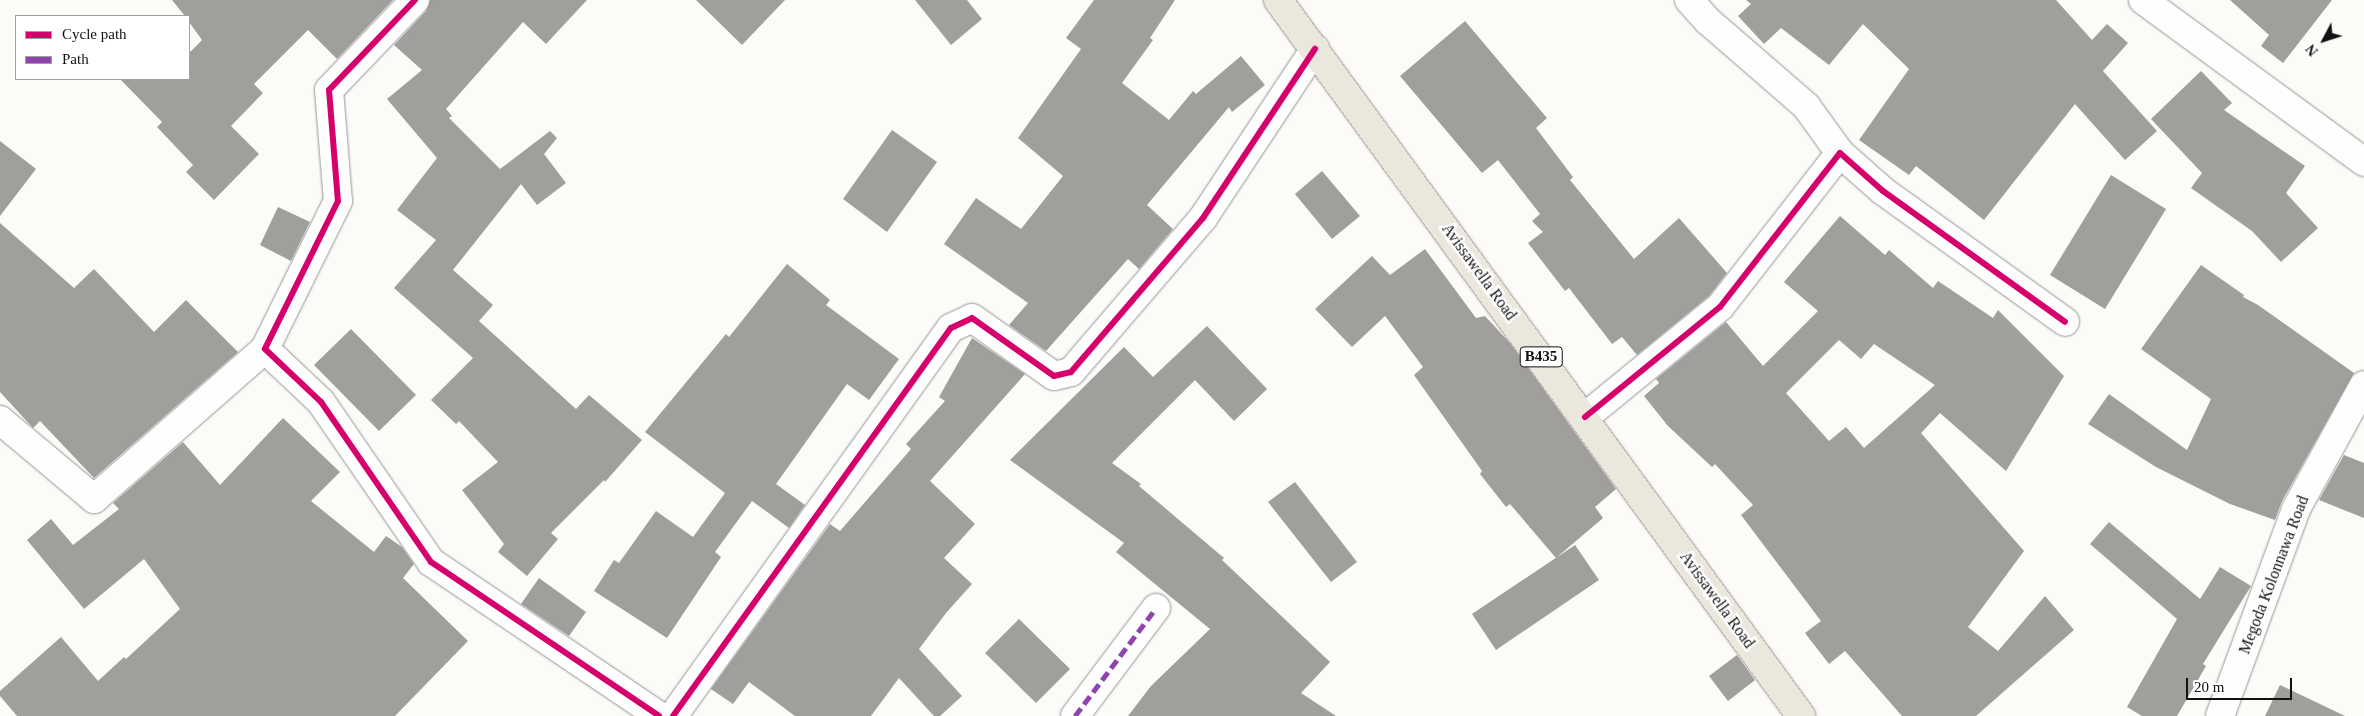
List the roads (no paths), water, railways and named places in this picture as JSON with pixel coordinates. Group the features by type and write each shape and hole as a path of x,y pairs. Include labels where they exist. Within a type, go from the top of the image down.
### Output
{"main road":[{"name":"Avissawella Road","path":"1278,0 1585,417 1801,716"}],"street":[{"path":"0,420 94,499 265,349 338,201 329,90 416,0"},
{"path":"1689,0 1708,21 1806,106 1840,153 1883,191 2065,322"},
{"path":"2143,0 2364,162"},
{"path":"673,716 951,328 972,318 1054,376 1071,372 1203,218 1315,49"},
{"path":"1585,417 1720,306 1840,153"},
{"path":"265,349 321,402 359,460 432,562 659,716"},
{"name":"Megoda Kolonnawa Road","path":"2220,716 2296,509 2364,385"},
{"path":"1075,716 1156,608"}]}
